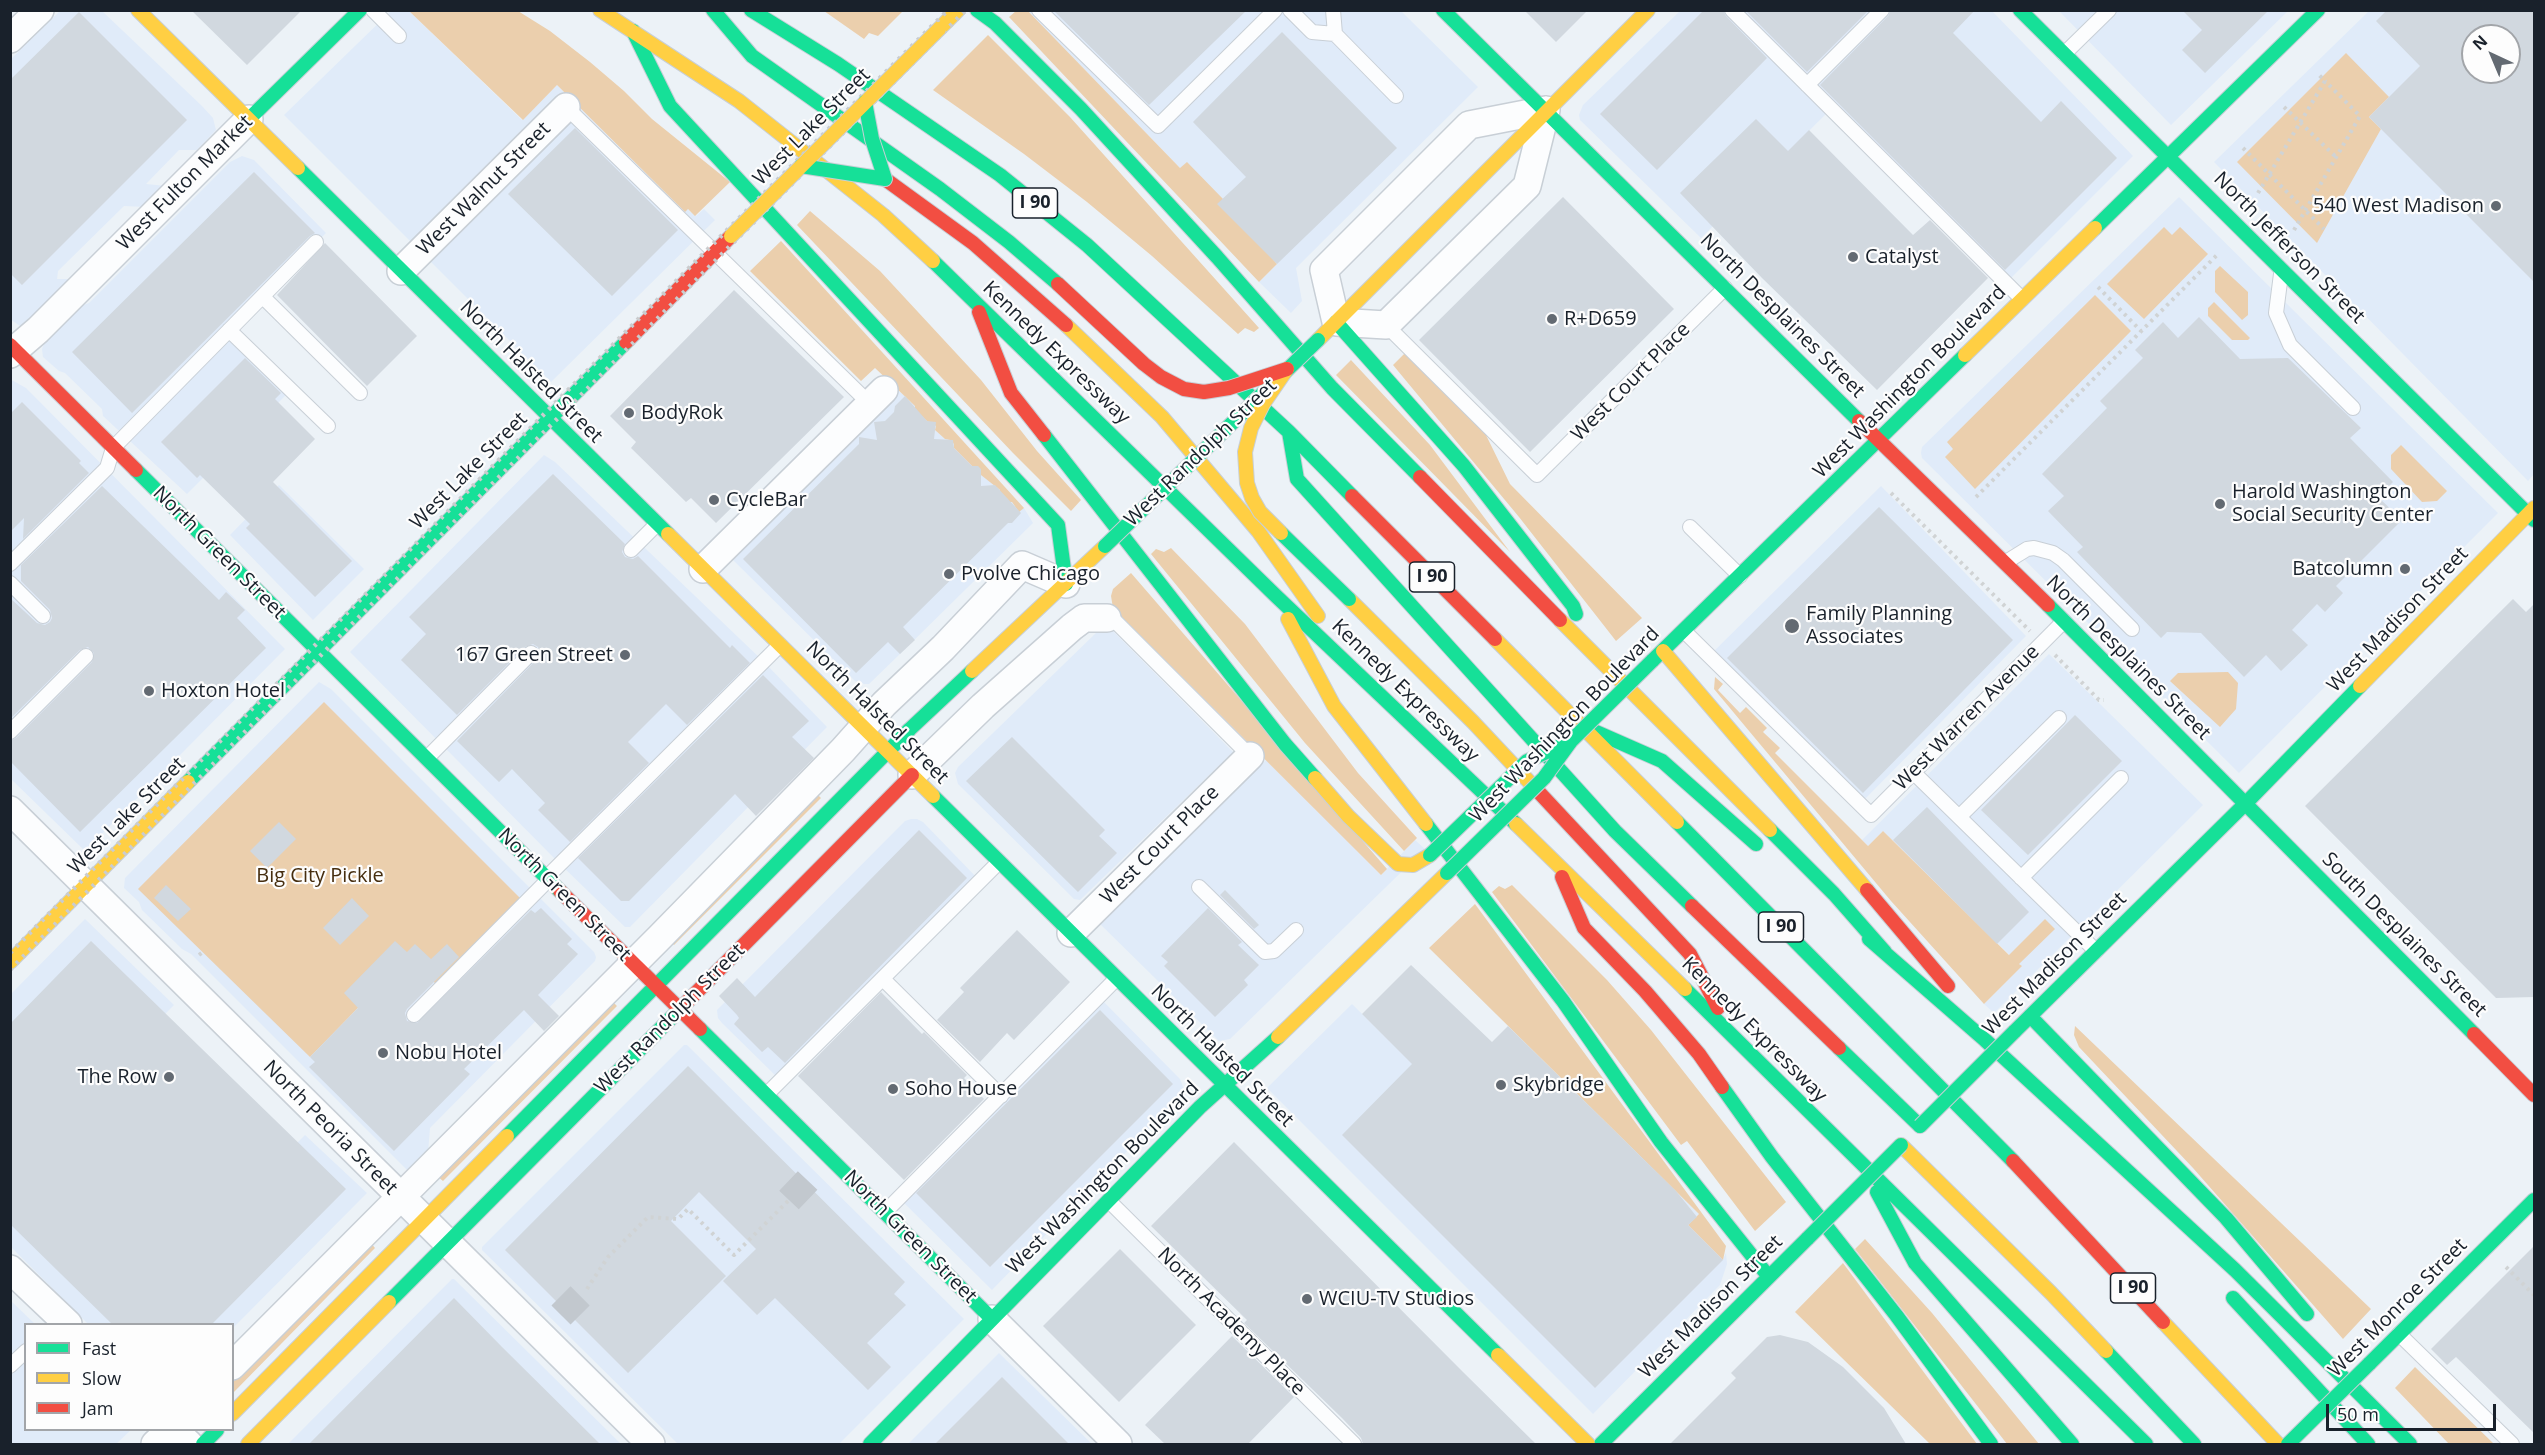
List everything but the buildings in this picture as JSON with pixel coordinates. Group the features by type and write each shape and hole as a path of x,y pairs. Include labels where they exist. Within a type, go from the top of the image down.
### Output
{"main road":[{"name":"North Halsted Street","path":"138,10 1588,1444"},
{"name":"West Fulton Market","path":"249,119 360,10"},
{"name":"Kennedy Expressway","path":"600,10 739,101 874,207 974,299 1276,596 1555,861 2146,1444"},
{"path":"713,10 752,56 940,189 1009,242 1161,377 1184,389 1204,392 1229,388 1287,369"},
{"name":"I 90","path":"751,10 838,64 1000,175 1087,245 1289,432 1986,1132 2278,1444"},
{"name":"West Lake Street","path":"10,962 715,251 958,10"},
{"path":"977,10 995,23 1081,109 1217,257 1332,388 1512,572 1834,894 1885,952"},
{"name":"West Randolph Street","path":"234,1412 888,751 1106,546 1327,331 1648,10"},
{"name":"North Jefferson Street","path":"2020,10 2533,514"},
{"name":"West Washington Boulevard","path":"870,1444 1108,1200 1544,778 1571,741 2318,10"},
{"name":"North Desplaines Street","path":"1443,11 2006,562 2246,803"},
{"path":"632,29 670,106 1058,525 1066,584"},
{"path":"865,102 872,139 885,179"},
{"path":"801,166 885,179 973,243 1039,298 1162,417 1203,464 1258,531 1361,675"},
{"path":"974,299 1011,393 1286,744 1348,816 1398,864 1413,865 1431,855 1527,761 1571,741"},
{"path":"1327,331 1464,466 1573,606 1593,651"},
{"name":"North Green Street","path":"12,350 992,1319"},
{"path":"1287,369 1263,404 1251,428 1245,452 1247,483 1260,512 1473,722 1690,954 1732,1036"},
{"path":"1289,432 1297,479 1615,831 1920,1126"},
{"name":"West Madison Street","path":"1601,1444 2246,803 2533,514"},
{"path":"1276,596 1334,706 1563,1001 1661,1142 1769,1277"},
{"path":"1663,651 1947,985 1984,1040"},
{"name":"I 90","path":"1576,722 1662,761 1767,854"},
{"name":"West Randolph Street","path":"248,1444 912,775"},
{"name":"South Desplaines Street","path":"2246,803 2535,1095"},
{"path":"1555,861 1584,928 1645,991 1699,1054 1772,1157 1896,1316 1991,1444"},
{"name":"I 90","path":"1813,893 1885,952 1984,1040 2235,1270 2410,1444"},
{"path":"2030,1016 2226,1218 2318,1325"},
{"path":"1901,1145 2051,1293 2194,1444"},
{"path":"1864,1166 1915,1263 2072,1444"},
{"name":"West Monroe Street","path":"2288,1444 2535,1200"},
{"path":"2199,1238 2230,1294 2368,1444"},
{"path":"2349,1358 2357,1366 2389,1422"},
{"path":"203,1444 216,1431"}],"street":[{"path":"10,39 40,10"},
{"name":"West Walnut Street","path":"401,271 566,107"},
{"path":"1546,110 1527,186 1386,326 1327,331 1324,270 1469,125 1546,110"},
{"name":"West Fulton Market","path":"12,350 38,330 249,119"},
{"path":"703,569 877,397"},
{"path":"234,1364 633,963 1022,565 1066,584"},
{"name":"West Randolph Street","path":"912,775 983,706 1072,627 1084,618 1107,618"},
{"name":"West Court Place","path":"1071,933 1250,756"},
{"name":"North Peoria Street","path":"10,810 651,1444"},
{"path":"10,1269 60,1322"},
{"name":"North Green Street","path":"992,1319 1105,1440"},
{"path":"155,1444 171,1431"},
{"path":"173,1431 189,1444"}],"lane":[{"path":"373,10 399,36"},
{"path":"1038,10 1158,126 1275,10"},
{"path":"1290,10 1312,32 1335,34 1396,96"},
{"path":"1333,10 1335,34"},
{"path":"1732,10 2022,299"},
{"path":"1807,85 1882,10"},
{"path":"2064,54 2109,10"},
{"path":"566,107 715,251 877,397"},
{"path":"10,564 107,468 113,448 316,242"},
{"path":"2282,267 2276,314 2290,345 2353,408"},
{"name":"West Court Place","path":"1386,326 1537,475 1725,288"},
{"path":"263,297 360,393"},
{"path":"229,330 328,426"},
{"path":"631,550 657,524"},
{"path":"1690,527 1740,576"},
{"path":"2006,562 2027,549 2034,548 2053,553 2063,560 2132,629"},
{"path":"10,584 43,616"},
{"path":"1107,618 1114,620 1250,756"},
{"name":"West Warren Avenue","path":"1684,631 1871,815 2064,621"},
{"path":"414,1015 780,645"},
{"path":"427,758 531,653"},
{"path":"10,732 86,656"},
{"path":"1959,817 2059,717"},
{"path":"1913,772 2096,951"},
{"path":"2021,878 2121,778"},
{"path":"767,1094 999,861"},
{"path":"1199,887 1265,952 1274,951 1296,930"},
{"path":"883,979 1001,1096"},
{"path":"885,1212 1117,979"},
{"name":"North Academy Place","path":"1108,1200 1354,1444"},
{"path":"2399,1334 2512,1444"},
{"path":"10,1366 24,1353"}],"path":[{"path":"2294,230 2360,116 2318,74"},
{"path":"2258,193 2325,81"},
{"path":"2284,107 2336,157"},
{"path":"2243,148 2324,229"},
{"path":"1974,499 2217,255"},
{"path":"2098,287 2141,331"},
{"path":"1894,496 2030,631"},
{"path":"2051,652 2099,699"},
{"path":"587,1289 608,1257 648,1217 678,1219 688,1209 734,1256 789,1200"},
{"path":"2506,1267 2535,1295"}],"shaded area":[{"path":"60,11 102,11 202,106 213,118 216,130 197,150 179,150 146,184 166,186 146,207 124,206 58,271 57,279 74,279 23,328 10,319 10,60"},
{"path":"391,11 409,11 522,120 557,85 684,211 687,209 696,216 704,209 715,220 551,382 284,115"},
{"path":"1028,11 1401,11 1478,87 1296,268 1302,301 1291,313 1259,282 1277,264 1186,163 1181,169"},
{"path":"1680,11 1992,11 2133,156 2006,283 1831,109 1701,238 1580,120 1579,115 1583,105"},
{"path":"2059,11 2288,11 2171,125"},
{"path":"2369,11 2534,11 2534,474 2528,481 2214,162"},
{"path":"242,156 254,160 326,233 229,330 291,390 187,494 103,416 102,409 65,373 59,371 43,357 42,349 46,339 78,307 89,303 230,162"},
{"path":"2179,197 2498,513 2239,773 1922,458 1921,453 1922,447"},
{"path":"10,379 26,388 285,649 85,851 11,779"},
{"path":"899,391 916,406 916,410 936,426 935,430 955,444 954,449 977,466 1019,509 1024,508 1033,523 869,684 864,684 855,681 731,558"},
{"path":"544,455 555,462 763,661 827,727 630,927 625,927 560,864 350,652"},
{"path":"279,485 364,569 313,620 230,535"},
{"path":"1881,486 2026,636 1860,804 1709,656"},
{"path":"1107,629 1114,632 1233,752 1080,900 1074,899 958,784 955,773 958,767 1098,631"},
{"path":"2049,654 2203,805 1994,1013 1984,1004 2021,966 1883,831 1868,846 1862,840"},
{"path":"319,682 331,689 594,952 596,957 595,961 430,1128 428,1153 416,1169 407,1170 191,954 182,949 142,910 139,902 124,888 125,878"},
{"path":"1266,760 1381,875 1415,840 1425,849 1230,1039 1219,1041 1099,923"},
{"path":"911,819 923,822 980,881 780,1080 722,1023 718,1018 717,1010 905,821"},
{"path":"85,919 174,1005 33,1148 205,1235 305,1135 367,1193 234,1327 234,1323 87,1323 11,1247 10,995"},
{"path":"1099,997 1180,1079 1185,1092 992,1290 899,1198"},
{"path":"1352,1004 1524,1174 1590,1107 1699,1214 1689,1225 1723,1259 1726,1253 1727,1264 1720,1285 1593,1414 1267,1088"},
{"path":"684,1045 687,1045 964,1319 839,1444 678,1444 482,1250 482,1247"},
{"path":"454,1279 621,1444 288,1444"},
{"path":"10,1300 34,1323 24,1323 24,1431 130,1431 116,1444 11,1444"},
{"path":"999,1353 1092,1444 908,1444"}],"green space":[{"path":"409,11 518,11 550,31 590,62 652,119 730,182 695,216 688,209 685,212 557,85 523,120"},
{"path":"824,11 903,11 878,36 869,33 864,39"},
{"path":"1016,11 1028,11 1180,168 1187,162 1223,199 1277,264 1259,282 1009,17"},
{"path":"988,35 1070,117 1259,328 1254,332 1245,328 1238,334 1152,256 1087,202 933,90"},
{"path":"2346,53 2389,97 2369,117 2381,129 2317,243 2237,162"},
{"path":"810,211 880,271 981,380 1037,451 1081,500 1071,511 797,225"},
{"path":"2164,227 2172,235 2180,227 2208,254 2144,319 2107,284"},
{"path":"781,241 1024,508 1019,512 1012,502 1008,502 1000,494 1000,490 981,475 981,471 972,466 954,448 954,444 935,430 936,426 915,410 915,406 875,368 861,381 750,271"},
{"path":"2220,266 2248,292 2248,315 2242,320 2215,292 2215,271"},
{"path":"2095,295 2131,331 1975,489 1945,457 1953,449 1947,442"},
{"path":"2214,302 2250,338 2248,340 2232,340 2208,316 2208,308"},
{"path":"1405,353 1485,433 1510,484 1642,618 1616,641 1519,517 1393,365"},
{"path":"1351,360 1430,445 1510,552 1336,375"},
{"path":"2401,445 2447,491 2437,501 2422,502 2391,469 2391,455"},
{"path":"1171,548 1245,624 1358,773 1417,838 1404,851 1305,743 1151,554 1156,549 1164,552"},
{"path":"1131,573 1387,869 1381,875 1113,608 1111,596 1113,589"},
{"path":"2228,672 2238,683 2236,709 2220,727 2170,681 2178,673"},
{"path":"1715,677 1723,684 1718,690 1740,713 1746,707 1767,728 1763,732 1780,748 1775,753 1868,846 1883,831 2009,955 2045,919 2055,929 2019,964 2022,966 1984,1004 1891,901 1714,689"},
{"name":"Big City Pickle","path":"324,702 520,898 435,983 428,976 395,970 310,1057 138,889"},
{"path":"816,793 821,798 674,945 670,941"},
{"path":"1512,885 1607,980 1651,1030 1786,1202 1755,1231 1687,1141 1681,1145 1492,892 1499,886 1505,889"},
{"path":"1475,904 1726,1246 1723,1260 1688,1225 1699,1214 1429,948"},
{"path":"611,1000 617,1006 443,1181 437,1176"},
{"path":"2075,1026 2371,1309 2343,1339 2193,1168 2079,1047 2074,1035"},
{"path":"1865,1239 1932,1313 2039,1444 2007,1444 1855,1249"},
{"path":"370,1242 375,1248 234,1392 234,1381"},
{"path":"1843,1263 1977,1444 1930,1444 1795,1312"},
{"path":"2415,1367 2494,1444 2449,1444 2395,1388"}],"tunnel":[{"path":"789,1200 809,1179"},
{"path":"561,1315 587,1289"}],"railway":[{"path":"10,953 948,10"},
{"path":"10,970 298,678 966,10"}],"traffic: fast":[{"path":"249,119 360,10"},
{"path":"713,10 752,56 940,189 1009,242 1058,284"},
{"path":"751,10 838,64 1000,175 1087,245 1289,432 1352,496"},
{"path":"977,10 995,23 1081,109 1217,257 1332,388 1420,477"},
{"path":"1443,10 1859,421"},
{"path":"2020,10 2534,520"},
{"path":"2095,228 2318,10"},
{"path":"633,31 670,106 1058,525 1066,584"},
{"path":"801,166 885,179 872,139 865,102"},
{"path":"298,168 668,534"},
{"path":"933,261 1276,596 1516,824"},
{"path":"1336,322 1464,466 1573,606 1576,614"},
{"path":"1105,546 1318,340"},
{"path":"188,782 626,342"},
{"path":"1652,661 1965,355"},
{"path":"1289,432 1297,479 1615,831 1692,906"},
{"path":"1044,435 1285,744 1315,778"},
{"path":"136,470 560,891"},
{"path":"1281,533 1349,599"},
{"path":"2048,605 2474,1034"},
{"path":"1447,873 1544,778 1571,741 1652,661"},
{"path":"507,1136 910,729 972,671"},
{"path":"2014,1032 2246,803 2360,686"},
{"path":"1596,732 1662,761 1756,844"},
{"path":"1430,855 1527,761 1571,741"},
{"path":"933,796 1498,1355"},
{"path":"1677,822 2013,1161"},
{"path":"1426,824 1563,1001 1661,1142 1769,1277"},
{"path":"1770,830 1834,894 1885,952"},
{"path":"1869,939 1985,1040 2235,1270 2410,1444"},
{"path":"1685,989 2146,1444"},
{"path":"389,1302 683,1006"},
{"path":"2030,1016 2226,1218 2307,1314"},
{"path":"700,1029 992,1319"},
{"path":"1920,1126 2014,1032"},
{"path":"870,1444 1200,1107 1278,1037"},
{"path":"1839,1048 1920,1126"},
{"path":"1722,1087 1772,1157 1896,1315 1991,1444"},
{"path":"1808,1238 1901,1145"},
{"path":"1877,1192 1915,1263 2072,1444"},
{"path":"2369,1364 2534,1200"},
{"path":"1601,1444 1808,1238"},
{"path":"2233,1298 2368,1444"},
{"path":"2106,1351 2194,1444"},
{"path":"2288,1444 2369,1364"},
{"path":"203,1444 216,1431"}],"traffic: slow":[{"path":"138,10 298,168"},
{"path":"600,10 739,101 883,215 933,261"},
{"path":"939,29 958,10"},
{"path":"1318,340 1648,10"},
{"path":"731,236 939,29"},
{"path":"1965,355 2095,228"},
{"path":"1066,325 1162,417 1258,531 1318,616"},
{"path":"1281,533 1260,512 1252,498 1247,483 1245,452 1251,428 1263,404 1287,369"},
{"path":"2360,686 2534,508"},
{"path":"668,534 933,796"},
{"path":"972,671 1105,546"},
{"path":"1349,599 1473,722 1534,787"},
{"path":"1288,619 1334,706 1426,824"},
{"path":"1560,620 1770,830"},
{"path":"1495,639 1677,822"},
{"path":"1663,651 1867,890"},
{"path":"1315,778 1348,816 1398,864 1413,865 1430,855"},
{"path":"10,962 188,782"},
{"path":"1516,824 1685,989"},
{"path":"1278,1037 1447,873"},
{"path":"234,1412 507,1136"},
{"path":"1901,1145 2051,1293 2106,1351"},
{"path":"248,1444 389,1302"},
{"path":"2163,1322 2278,1444"},
{"path":"1498,1355 1588,1444"}],"traffic: jam":[{"path":"885,179 973,243 1066,325"},
{"path":"626,342 731,236"},
{"path":"1058,284 1144,364 1161,377 1184,389 1204,392 1229,388 1287,369"},
{"path":"979,312 1011,393 1044,435"},
{"path":"10,345 136,470"},
{"path":"1859,421 2048,605"},
{"path":"1420,477 1560,620"},
{"path":"1352,496 1495,639"},
{"path":"683,1006 912,775"},
{"path":"1534,787 1690,954 1718,1008"},
{"path":"1562,877 1584,928 1645,991 1699,1054 1722,1087"},
{"path":"1867,890 1948,986"},
{"path":"560,891 700,1029"},
{"path":"1692,906 1839,1048"},
{"path":"2474,1034 2534,1095"},
{"path":"2013,1161 2163,1322"}],"place":[{"name":"540 West Madison","path":"2496,206"},
{"name":"Catalyst","path":"1853,257"},
{"name":"R+D659","path":"1552,319"},
{"name":"BodyRok","path":"629,413"},
{"name":"CycleBar","path":"714,500"},
{"name":"Harold Washington Social Security Center","path":"2220,504"},
{"name":"Batcolumn","path":"2405,569"},
{"name":"Pvolve Chicago","path":"949,574"},
{"name":"Family Planning Associates","path":"1792,626"},
{"name":"167 Green Street","path":"625,655"},
{"name":"Hoxton Hotel","path":"149,691"},
{"name":"Nobu Hotel","path":"383,1053"},
{"name":"The Row","path":"169,1077"},
{"name":"Skybridge","path":"1501,1085"},
{"name":"Soho House","path":"893,1089"},
{"name":"WCIU-TV Studios","path":"1307,1299"}]}
